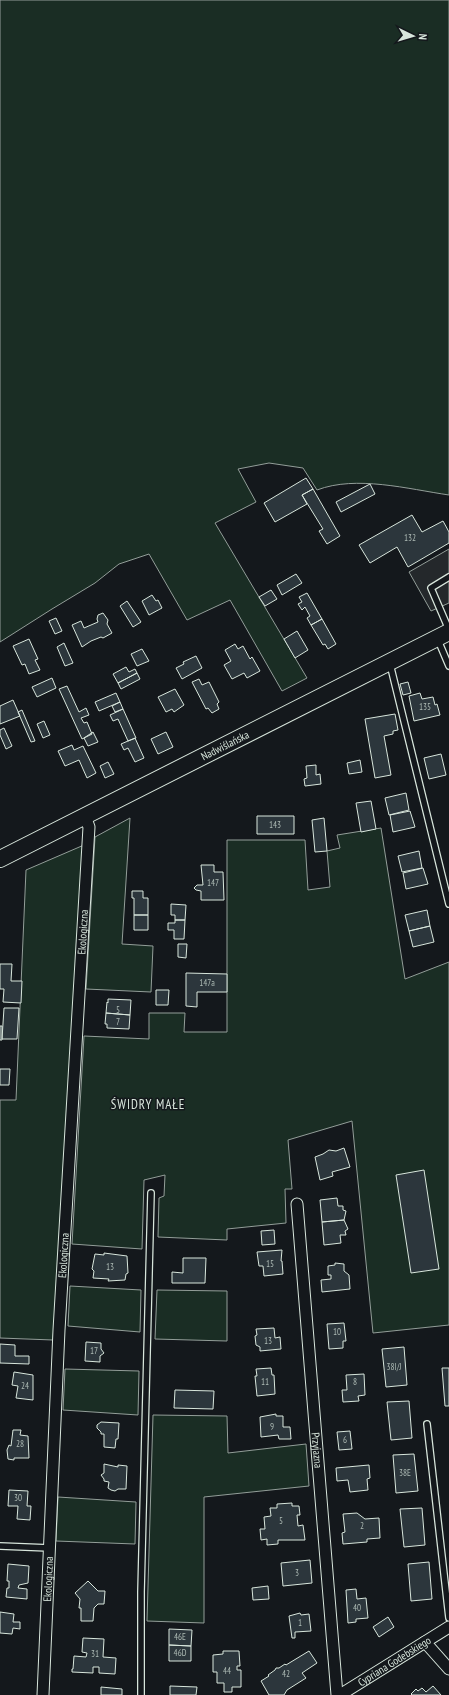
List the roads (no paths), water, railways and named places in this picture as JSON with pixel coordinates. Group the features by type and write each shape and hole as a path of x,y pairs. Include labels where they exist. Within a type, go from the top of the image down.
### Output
{"main road":[{"name":"Nadwiślańska","path":"0,859 445,633"}],"street":[{"name":"Ekologiczna","path":"43,1695 60,1322 89,827 85,816"},
{"name":"Przyjazna","path":"297,1204 337,1695"},
{"name":"Cypriana Godebskiego","path":"340,1695 449,1627"},
{"path":"425,1642 449,1669"}],"lane":[{"path":"449,576 431,588 445,633 449,666"},
{"path":"389,662 449,904"},
{"path":"141,1695 141,1592 152,1193"},
{"path":"427,1424 449,1618"},
{"path":"0,1546 50,1548"}],"district":[{"name":"ŚWIDRY MAŁE","path":"148,1104"}]}
